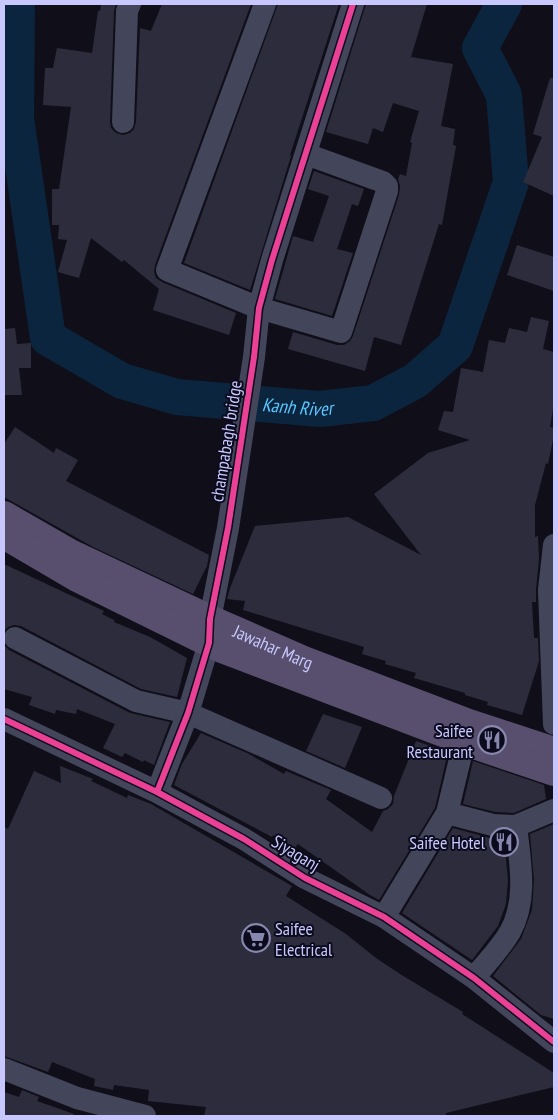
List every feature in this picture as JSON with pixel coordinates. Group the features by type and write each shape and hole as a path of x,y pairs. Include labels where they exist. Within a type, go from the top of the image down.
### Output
{"main road":[{"name":"Jawahar Marg","path":"4,515 210,631 304,660 466,732 554,752"},
{"path":"4,535 77,578 210,631"},
{"path":"466,732 554,772"}],"street":[{"path":"122,122 128,11 130,4"},
{"path":"265,4 167,270 259,308 341,332 388,186 383,182 306,154"},
{"name":"champabagh bridge","path":"157,792 188,713 210,631 254,357 259,308 272,260 353,4"},
{"path":"554,545 549,590 554,724"},
{"path":"16,638 136,701 188,713 381,798"},
{"name":"Siyaganj","path":"4,719 157,792 244,839 305,878 384,918 474,978 554,1042"},
{"path":"384,918 447,813 466,732"},
{"path":"447,813 493,825 516,826 554,810"},
{"path":"474,978 509,933 517,916 522,884 516,826"},
{"path":"4,1069 77,1098 145,1116"}],"building":[{"path":"101,4 116,4 114,11 110,122 111,128 116,133 123,135 130,133 134,129 136,122 140,28 151,31 162,4 251,4 154,272 156,278 162,282 236,313 229,335 153,310 159,289 124,260 122,262 91,238 79,278 58,272 67,240 58,239 59,225 52,225 52,189 59,189 71,107 43,105 45,68 53,68 57,48 92,53 98,11 100,11"},
{"path":"278,4 339,4 290,155 250,290 184,263"},
{"path":"366,4 427,4 411,57 453,64 441,126 455,129 453,145 456,146 442,225 439,224 401,345 374,337 365,371 288,349 293,332 337,345 344,345 350,341 399,195 400,186 398,179 400,174 406,176 412,143 410,142 419,111 393,103 383,132 373,128 368,144 326,132"},
{"path":"550,78 554,78 554,196 523,182 542,137 533,134"},
{"path":"314,171 364,189 358,206 352,204 337,249 353,253 332,316 275,299 293,236 313,242 329,196 308,189"},
{"path":"517,245 554,257 554,291 507,275"},
{"path":"531,317 549,321 543,349 554,352 554,403 550,427 554,428 554,435 548,464 546,463 535,505 535,537 538,536 539,559 536,602 532,602 534,638 538,638 539,661 522,715 487,705 488,702 465,695 465,693 414,678 416,673 385,664 386,661 362,654 364,647 243,610 245,601 227,599 255,526 348,517 421,555 374,494 428,453 470,440 438,430 444,411 453,412 461,368 483,372 489,340 505,343 509,328 527,332"},
{"path":"15,328 17,344 31,343 31,368 19,368 22,395 4,395 4,329"},
{"path":"15,427 54,453 56,448 78,460 66,481 209,555 207,566 193,594 93,547 4,497 4,444"},
{"path":"4,564 104,611 102,614 114,620 114,622 150,637 187,658 177,697 141,689 21,626 14,625 4,631"},
{"path":"4,645 9,650 130,713 170,722 154,765 125,753 122,757 103,748 115,724 77,709 76,714 56,710 55,714 29,705 32,697 4,689"},
{"path":"323,714 362,727 345,768 306,751"},
{"path":"201,733 247,753 284,774 286,771 331,790 326,799 372,832 383,811 393,804 394,796 416,741 448,752 435,808 379,900 298,844 295,848 174,785 182,764"},
{"path":"473,761 544,785 546,799 514,813 495,812 463,804"},
{"path":"60,766 93,779 91,781 127,798 128,795 151,804 292,886 286,896 346,934 400,974 463,1012 462,1014 554,1073 554,1087 446,1113 446,1116 204,1116 206,1107 148,1101 149,1090 114,1085 113,1090 94,1086 95,1079 52,1062 48,1072 4,1056 4,827 8,829 34,771 61,783"},
{"path":"554,824 554,1019 541,1015 493,976 521,939 532,910 534,880 530,834"},
{"path":"453,828 490,838 504,839 508,880 506,904 498,926 472,960 402,913"},
{"path":"22,1090 39,1097 37,1101 74,1114 73,1116 4,1116 4,1092 19,1097"}],"waterway":[{"name":"Kanh River","path":"17,4 16,118 48,338 122,381 177,397 320,409 373,403 415,381 455,346 511,182 504,95 480,48 504,4"}],"cycle path":[{"path":"157,792 188,713 209,643 210,619 228,528 254,357 259,308 272,260 353,4"},
{"path":"4,719 157,792 244,839 305,878 384,917 474,978 554,1042"}],"place":[{"name":"Saifee Restaurant","path":"492,740"},
{"name":"Saifee Hotel","path":"504,842"},
{"name":"Saifee Electrical","path":"256,938"}]}
